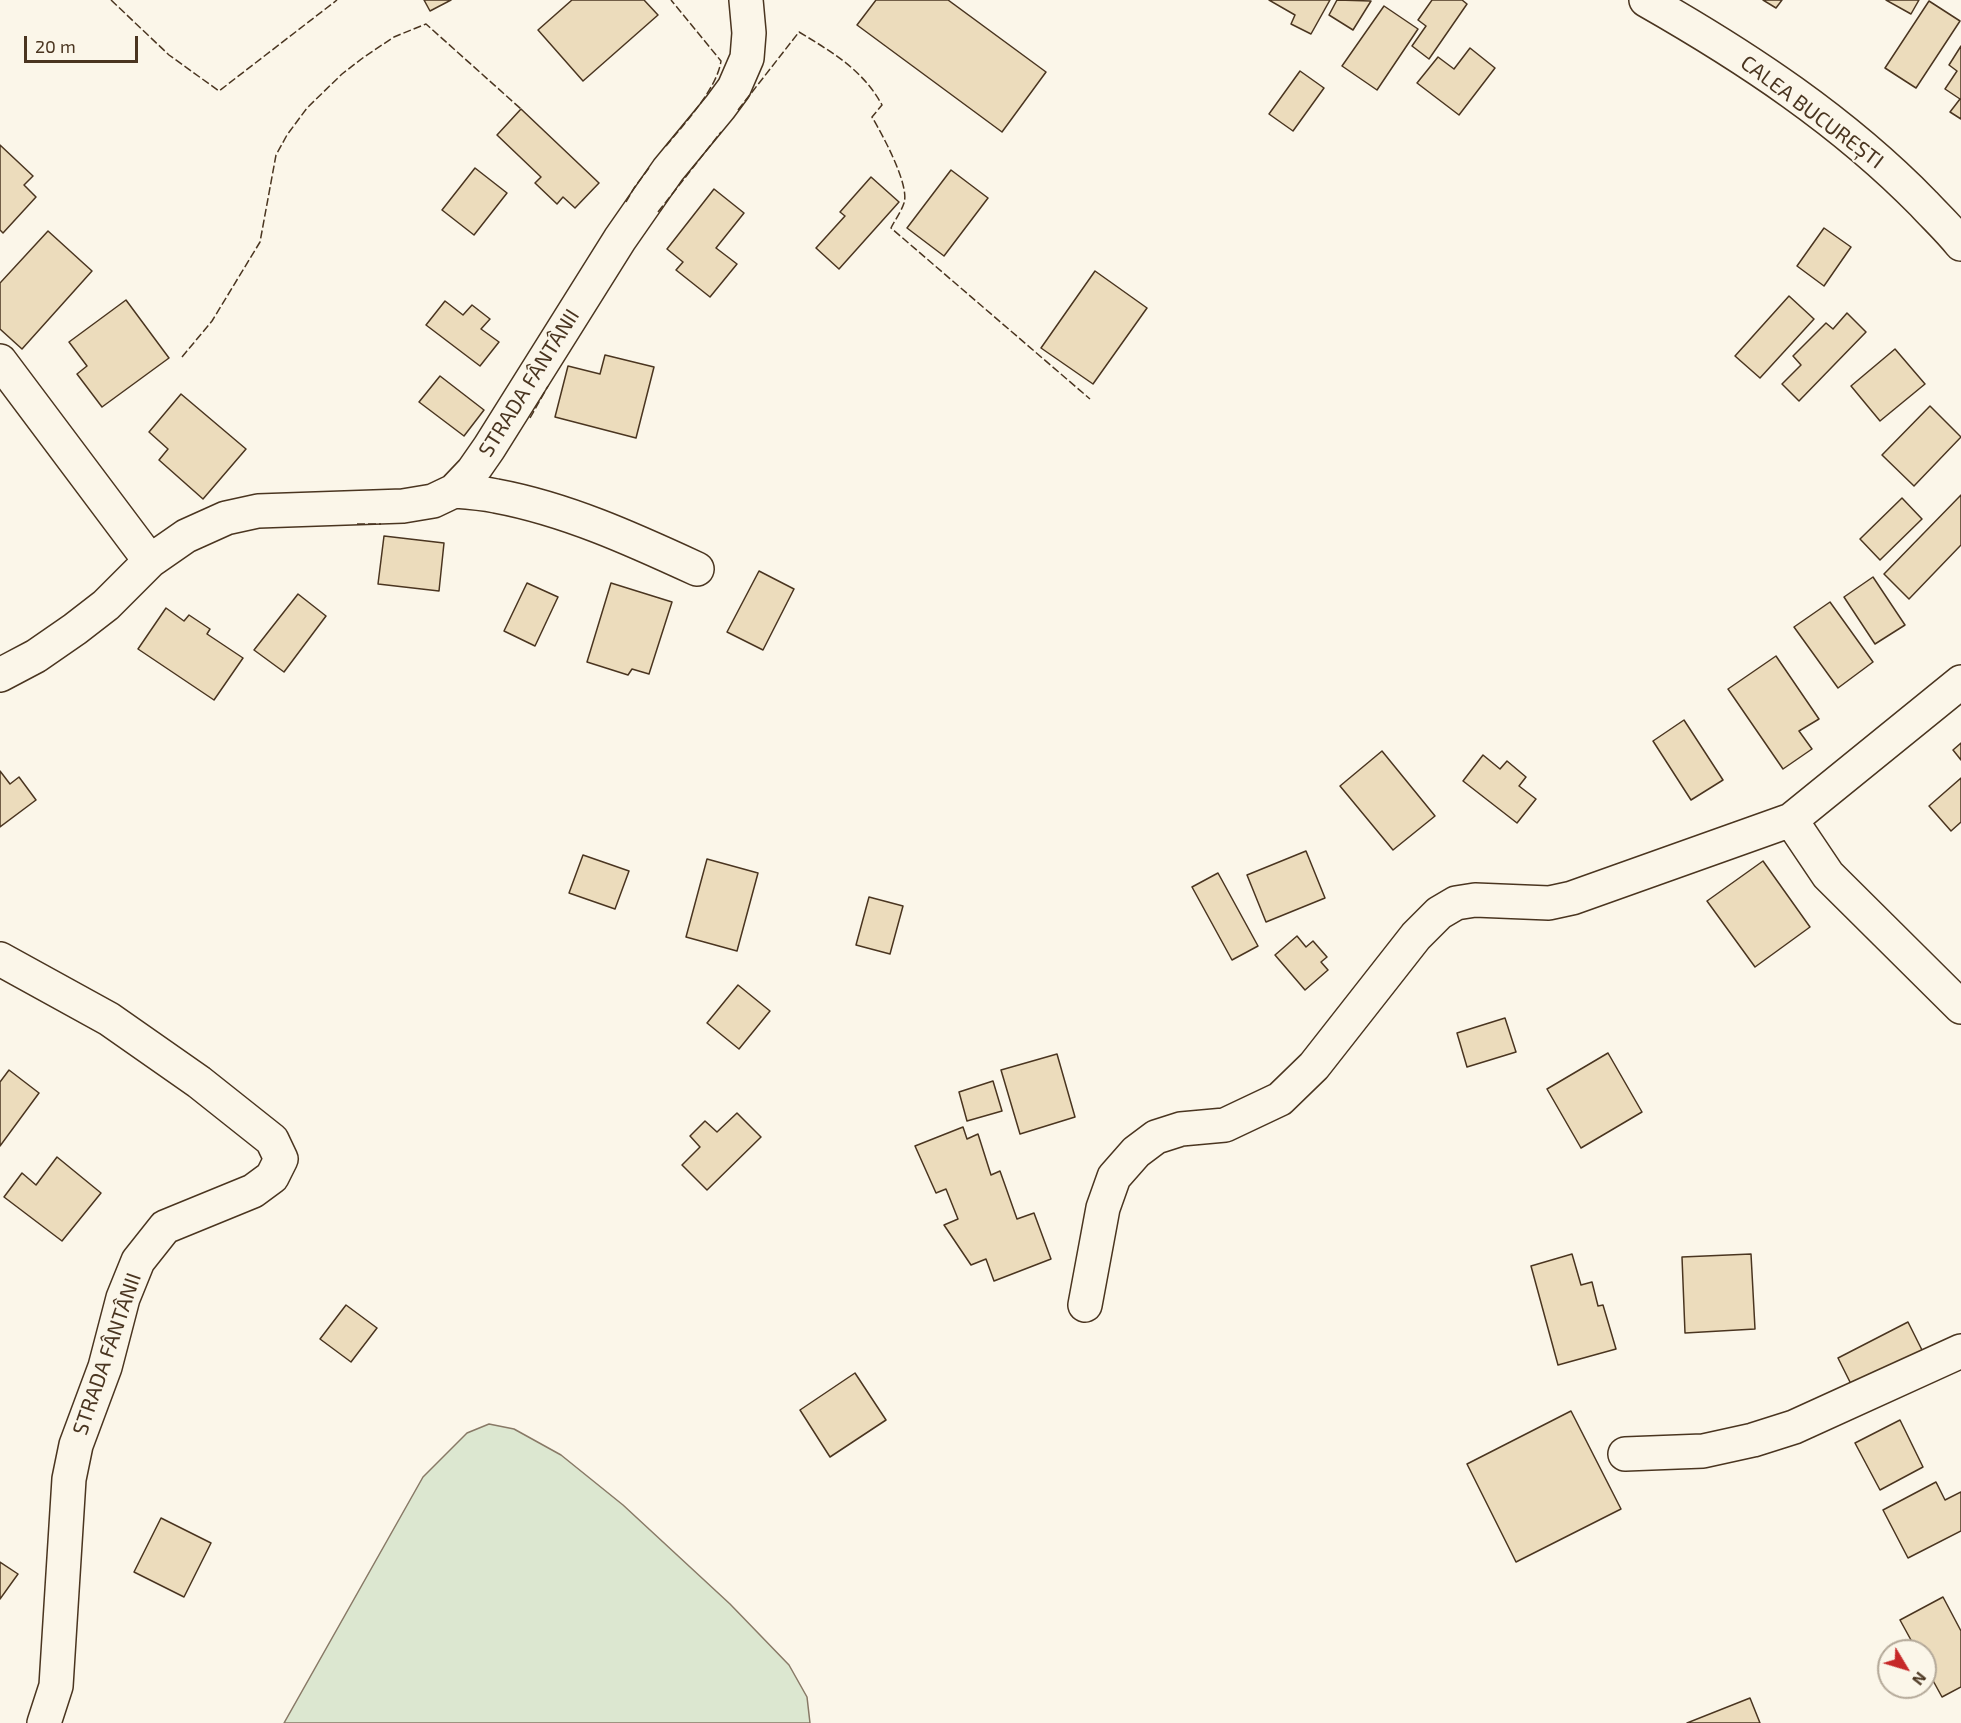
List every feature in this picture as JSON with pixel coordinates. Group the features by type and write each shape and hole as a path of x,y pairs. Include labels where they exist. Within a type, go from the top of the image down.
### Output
{"main road":[{"name":"STRADA FÂNTÂNII","path":"0,675 36,656 75,629 106,605 150,561 186,536 226,518 258,511 404,506 433,501 454,491 473,471 489,448 620,239 668,170 734,88 747,58 749,33 746,0"},
{"name":"CALEA BUCUREȘTI","path":"1646,0 1747,61 1825,116 1896,176 1961,244"},
{"path":"0,361 150,561"},
{"path":"454,491 496,496 562,513 628,537 696,569"},
{"path":"1085,1305 1103,1209 1114,1177 1136,1152 1155,1137 1181,1129 1226,1125 1280,1098 1314,1066 1416,936 1439,913 1456,903 1475,900 1549,903 1572,898 1791,820 1961,682"},
{"path":"1791,820 1828,875 1961,1007"},
{"name":"STRADA FÂNTÂNII","path":"0,959 109,1019 199,1082 272,1140 281,1158 272,1177 253,1191 165,1227 138,1261 134,1270 123,1298 105,1367 76,1445 69,1479 56,1686 44,1723"},
{"path":"1625,1454 1703,1451 1753,1440 1794,1427 1961,1351"}],"green space":[{"path":"489,1424 514,1429 561,1455 623,1505 730,1604 789,1665 807,1697 810,1723 284,1723 423,1477 467,1433"}],"building":[{"path":"424,0 451,0 430,11"},
{"path":"572,0 644,0 658,15 583,81 538,30"},
{"path":"876,0 948,0 1046,72 1002,132 857,25"},
{"path":"1269,0 1330,0 1311,34 1291,24 1295,15"},
{"path":"1337,0 1371,1 1353,30 1329,15"},
{"path":"1432,0 1462,0 1467,4 1429,59 1412,46 1426,26 1418,20"},
{"path":"1763,0 1782,0 1776,8"},
{"path":"1886,0 1919,0 1911,14"},
{"path":"1929,1 1960,21 1916,88 1885,68"},
{"path":"1384,6 1418,29 1377,90 1342,66"},
{"path":"1961,46 1961,119 1950,112 1960,99 1945,89 1957,71 1949,65"},
{"path":"1470,48 1495,68 1459,115 1417,83 1438,57 1454,69"},
{"path":"1300,71 1324,88 1293,131 1269,114"},
{"path":"521,109 599,183 575,208 563,197 557,204 535,183 541,177 497,135"},
{"path":"0,145 33,176 24,185 36,197 3,233 0,230"},
{"path":"475,168 507,193 474,235 442,210"},
{"path":"951,170 988,198 944,256 907,228"},
{"path":"871,177 899,202 839,269 816,248 845,216 840,212"},
{"path":"714,189 744,213 716,248 737,264 710,297 676,270 683,262 667,249"},
{"path":"1824,228 1851,247 1824,286 1797,266"},
{"path":"48,231 92,271 22,349 0,329 0,283"},
{"path":"1095,271 1147,308 1093,384 1041,348"},
{"path":"1789,296 1814,319 1760,378 1735,356"},
{"path":"126,300 169,358 102,407 77,374 87,366 69,342"},
{"path":"445,301 463,315 472,305 490,319 481,329 499,342 480,366 426,325"},
{"path":"1847,313 1866,332 1799,401 1782,384 1801,365 1793,356 1826,323 1833,329"},
{"path":"1895,349 1925,384 1880,421 1851,386"},
{"path":"605,355 654,367 636,438 555,417 568,366 600,374"},
{"path":"440,376 484,410 464,436 419,402"},
{"path":"181,394 246,449 203,499 159,460 168,449 149,432"},
{"path":"1930,406 1961,437 1914,486 1882,455"},
{"path":"1961,495 1961,545 1909,599 1884,574"},
{"path":"1902,498 1922,519 1880,560 1860,539"},
{"path":"384,536 444,543 439,591 378,584"},
{"path":"759,571 794,589 763,650 727,632"},
{"path":"1873,577 1905,625 1875,644 1844,597"},
{"path":"527,583 558,597 535,646 504,631"},
{"path":"611,583 672,602 649,674 632,669 628,675 587,662"},
{"path":"298,594 326,616 284,672 254,650"},
{"path":"1830,602 1873,662 1838,688 1794,627"},
{"path":"166,608 184,621 189,615 210,629 207,634 243,658 214,700 138,649"},
{"path":"1776,656 1819,719 1799,731 1812,749 1783,769 1728,689"},
{"path":"1684,720 1723,780 1691,800 1653,741"},
{"path":"1961,743 1961,760 1953,750"},
{"path":"1382,751 1435,816 1393,850 1340,786"},
{"path":"1483,755 1500,769 1507,761 1526,777 1519,786 1536,799 1517,823 1463,781"},
{"path":"0,771 10,784 19,777 36,800 0,827"},
{"path":"1961,778 1961,822 1951,831 1929,806"},
{"path":"1306,851 1325,898 1266,922 1247,875"},
{"path":"583,855 629,871 615,909 569,893"},
{"path":"707,859 758,873 737,951 686,937"},
{"path":"1763,861 1810,927 1755,967 1707,901"},
{"path":"1218,873 1258,946 1232,960 1192,887"},
{"path":"869,897 903,906 890,954 856,945"},
{"path":"1297,936 1306,947 1313,941 1327,957 1321,962 1328,970 1305,990 1275,955"},
{"path":"738,985 770,1011 739,1049 707,1023"},
{"path":"1505,1018 1516,1052 1467,1067 1457,1033"},
{"path":"1608,1053 1642,1112 1581,1148 1547,1089"},
{"path":"1057,1054 1075,1117 1020,1134 1001,1070"},
{"path":"9,1070 39,1093 0,1146 0,1082"},
{"path":"993,1081 1002,1111 967,1121 959,1092"},
{"path":"737,1113 761,1137 707,1190 682,1165 700,1147 690,1136 705,1121 717,1132"},
{"path":"963,1127 967,1139 978,1134 991,1175 1000,1171 1017,1219 1034,1213 1051,1259 994,1281 986,1259 971,1265 944,1225 958,1219 946,1189 936,1193 915,1146"},
{"path":"57,1157 101,1193 62,1241 4,1197 22,1173 36,1185"},
{"path":"1572,1254 1581,1285 1592,1282 1598,1306 1603,1305 1616,1349 1558,1365 1531,1266"},
{"path":"1751,1254 1755,1329 1685,1333 1682,1257"},
{"path":"346,1305 377,1328 351,1362 320,1339"},
{"path":"1908,1322 1924,1354 1854,1390 1838,1358"},
{"path":"855,1373 886,1420 830,1457 800,1410"},
{"path":"1571,1411 1621,1509 1516,1562 1467,1464"},
{"path":"1900,1420 1923,1467 1880,1490 1855,1443"},
{"path":"1936,1482 1945,1500 1961,1492 1961,1531 1908,1558 1883,1510"},
{"path":"161,1518 211,1543 184,1597 134,1572"},
{"path":"0,1562 18,1574 0,1599"},
{"path":"1943,1597 1961,1631 1961,1687 1942,1697 1937,1688 1937,1639 1910,1639 1900,1620"},
{"path":"1750,1698 1760,1723 1687,1723"}],"fence":[{"path":"111,0 169,55 219,91 337,0"},
{"path":"666,146 707,94 721,61 671,0"},
{"path":"182,357 212,321 260,242 276,155 287,135 307,108 342,74 364,57 394,37 426,24 521,109"},
{"path":"738,110 799,32 846,63 866,82 882,105 872,117 894,160 905,195 903,206 891,228 1090,399"},
{"path":"658,212 721,132"},
{"path":"626,202 649,168"},
{"path":"530,418 548,386"},
{"path":"357,524 381,524"}]}
